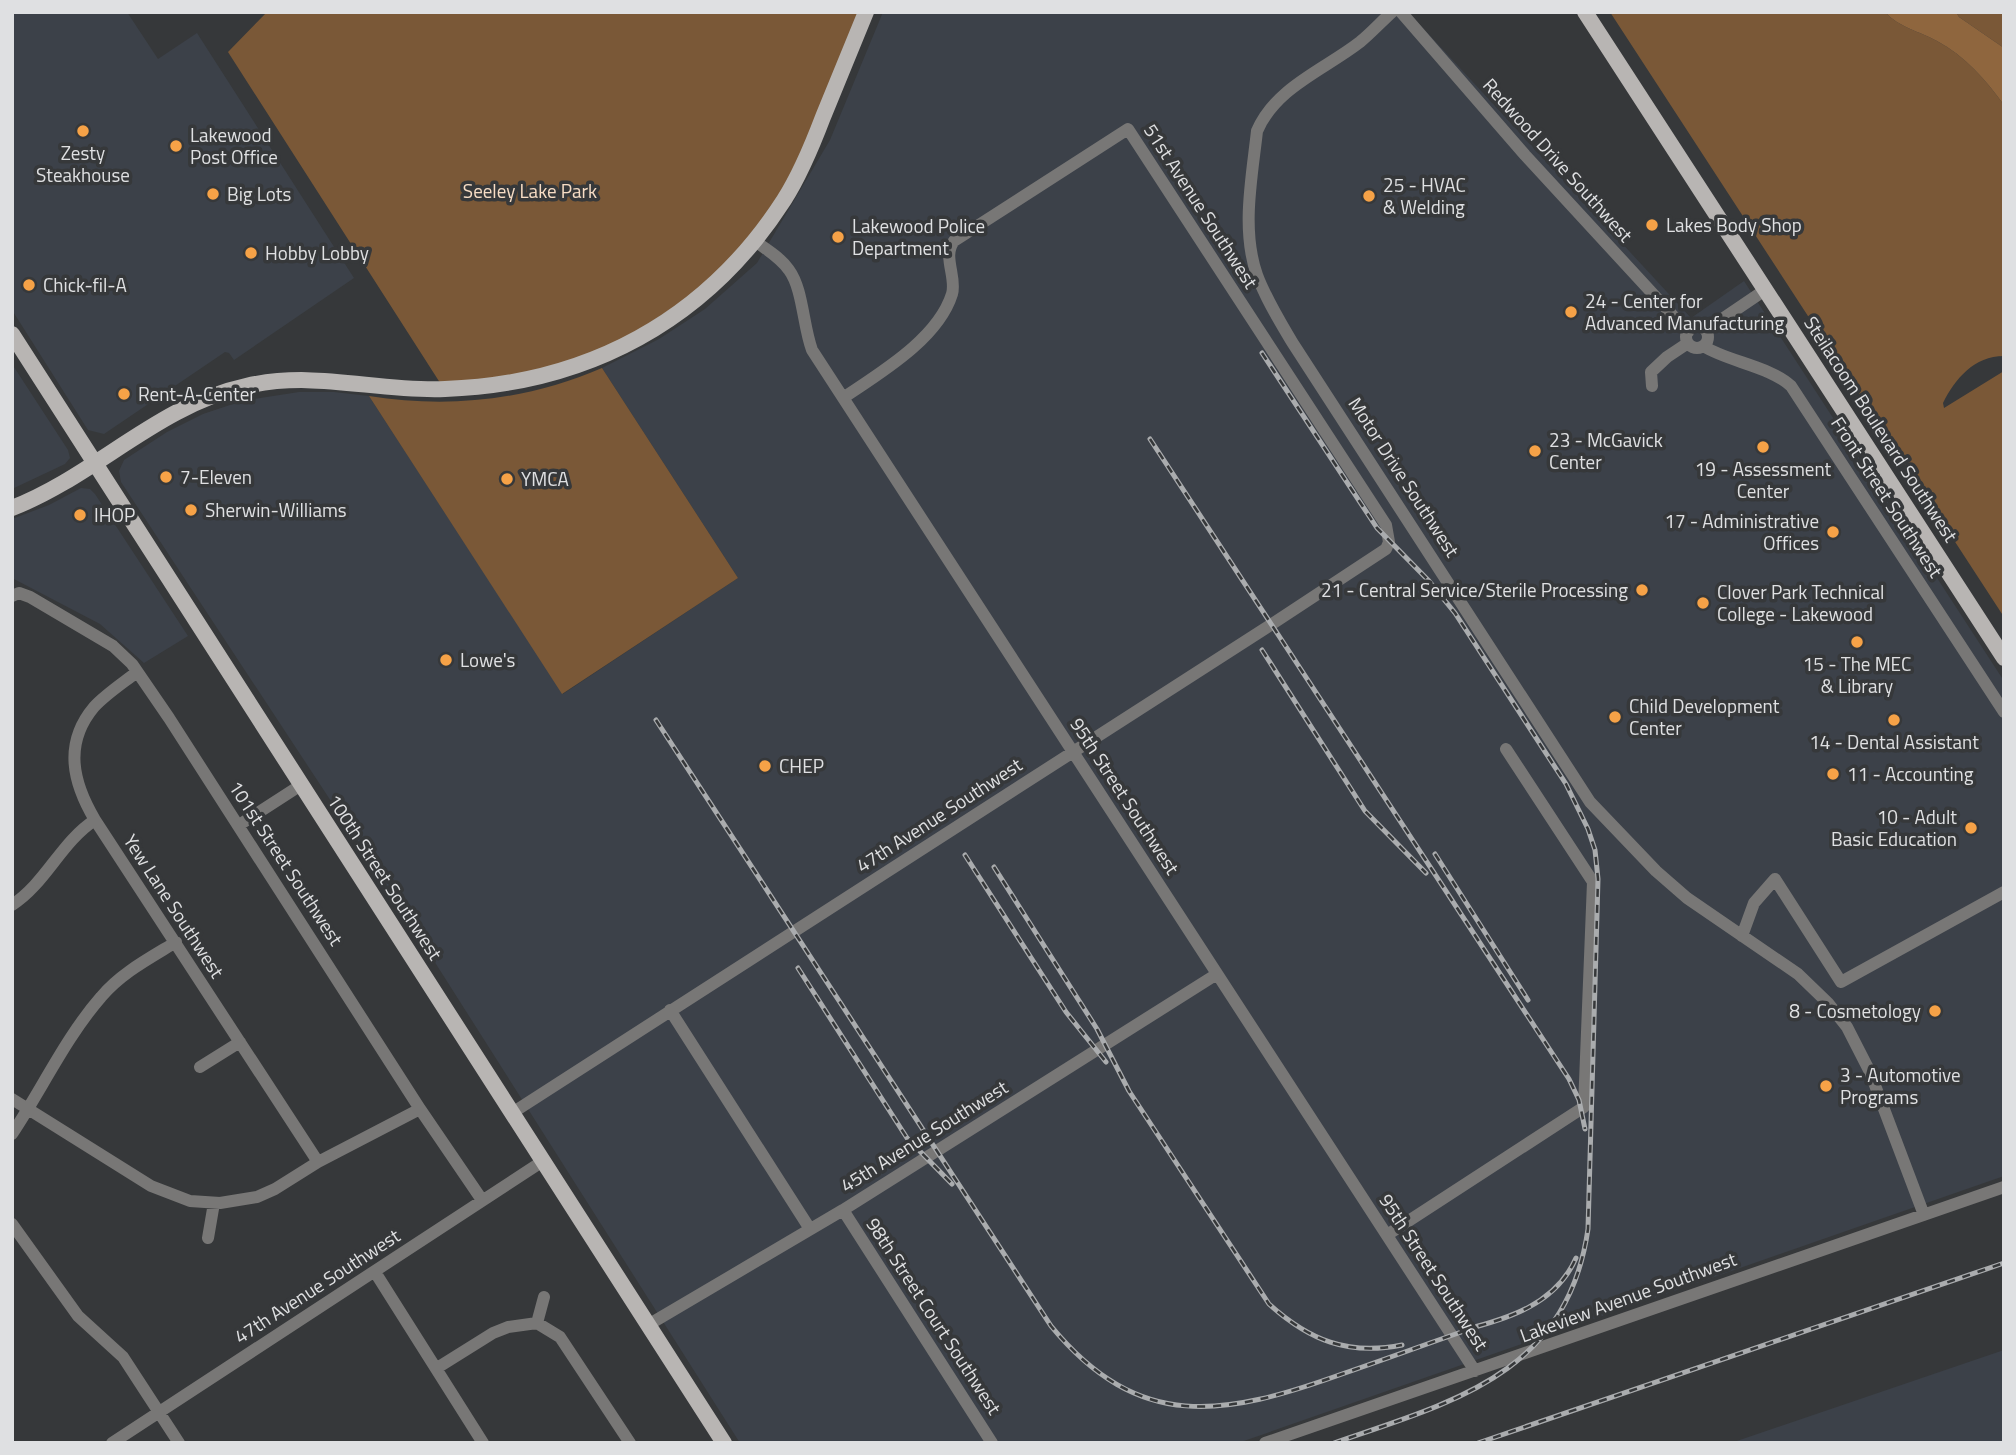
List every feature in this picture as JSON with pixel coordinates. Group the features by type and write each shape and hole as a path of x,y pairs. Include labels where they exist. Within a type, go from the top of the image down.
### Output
{"main road":[{"path":"12,508 47,492 178,410 245,386 280,380 316,379 401,388 487,387 530,380 570,369 631,343 671,318 711,287 755,241 785,199 808,155 866,12"},
{"name":"Steilacoom Boulevard Southwest","path":"1585,12 2004,658"},
{"name":"100th Street Southwest","path":"12,334 724,1443"}],"street":[{"name":"Motor Drive Southwest","path":"1392,12 1359,43 1276,100 1263,116 1257,131 1249,233 1256,272 1267,298 1292,342 1590,802 1656,871 1688,898 1798,974 1828,1003 1847,1027 1870,1072 1924,1215"},
{"name":"Redwood Drive Southwest","path":"1401,12 1688,337"},
{"name":"51st Avenue Southwest","path":"843,398 912,349 942,313 953,292 950,250 954,242 1128,129 1386,526 1389,542 1386,549"},
{"name":"95th Street Southwest","path":"755,241 783,262 793,275 812,350 1475,1371"},
{"path":"1706,330 1765,290"},
{"path":"1652,386 1651,372 1696,326 1706,330"},
{"path":"1688,337 1694,347 1703,346 1708,338 1706,330"},
{"name":"Front Street Southwest","path":"1703,346 1714,353 1781,378 1791,386 2004,712"},
{"name":"47th Avenue Southwest","path":"512,1113 1386,549"},
{"name":"101st Street Southwest","path":"13,595 22,593 101,637 119,651 137,672 239,825 420,1109 482,1200"},
{"name":"Yew Lane Southwest","path":"137,672 95,706 79,735 75,754 76,779 95,820 318,1162"},
{"path":"1387,1235 1584,1107 1593,882 1506,749"},
{"path":"239,825 301,785"},
{"path":"12,905 32,888 81,829 95,820"},
{"path":"1742,936 1754,903 1775,879 1841,982 2004,892"},
{"path":"12,1134 101,996 121,977 176,942"},
{"name":"45th Avenue Southwest","path":"648,1325 843,1210 1217,974"},
{"path":"670,1010 810,1229"},
{"path":"200,1067 240,1042"},
{"path":"12,1099 159,1190 190,1201 214,1203 237,1202 257,1197 420,1109"},
{"name":"47th Avenue Southwest","path":"113,1443 543,1161"},
{"name":"Lakeview Avenue Southwest","path":"1265,1443 2004,1187"},
{"path":"208,1238 214,1203"},
{"name":"98th Street Court Southwest","path":"843,1210 992,1443"},
{"path":"13,1227 78,1316 123,1357 180,1443"},
{"path":"374,1272 483,1443"},
{"path":"537,1323 544,1297"},
{"path":"437,1368 493,1333 508,1327 537,1323 560,1337 630,1443"}],"shaded area":[{"path":"12,12 127,12 158,59 197,33 354,278 234,360 225,352 104,434 88,430 12,310"},
{"path":"883,12 1413,12 1411,15 1691,318 1744,281 2004,681 2004,1176 1238,1443 740,1443 377,871 121,482 119,471 124,460 167,432 203,414 242,401 299,392 369,396 563,694 738,578 602,368 659,339 705,309 757,263 830,140"},
{"path":"1885,12 1956,12 1959,17 2004,48 2004,105 1966,61 1937,41 1897,22"},
{"path":"12,364 68,450 70,458 65,464 12,489"},
{"path":"81,488 90,489 95,494 188,636 144,663 100,624 12,578 12,519 49,505"},
{"path":"2004,1350 2004,1443 1731,1443"}],"green space":[{"name":"Seeley Lake Park","path":"267,12 866,12 808,155 726,273 593,360 444,389 228,52"},
{"path":"1610,12 1885,12 1897,22 1937,41 1966,61 2004,105 2004,356 1983,360 1967,370 1943,403 1944,408 2004,371 2004,617"},
{"path":"1956,12 2004,12 2004,48 1959,17"},
{"path":"602,368 738,578 562,694 369,396 429,402 488,399 545,388"}],"railway":[{"path":"1262,353 1377,528 1429,581 1455,613 1566,784 1588,829 1595,850 1598,879 1588,1229 1576,1278 1556,1318 1530,1350 1498,1375 1461,1396 1421,1413 1334,1443"},
{"path":"1150,439 1569,1079 1579,1100 1585,1129"},
{"path":"1262,650 1365,811 1426,873"},
{"path":"656,720 1051,1326 1084,1361 1117,1385 1151,1399 1186,1406 1222,1405 1260,1399 1300,1388 1473,1328"},
{"path":"1435,854 1528,1000"},
{"path":"965,855 1066,1012 1106,1062"},
{"path":"994,867 1097,1029 1129,1091 1269,1304 1299,1327 1330,1342 1364,1348 1402,1345"},
{"path":"798,968 907,1138 952,1184"},
{"path":"1463,1330 1497,1321 1529,1307 1556,1287 1576,1258"},
{"path":"1478,1443 2004,1263"}],"place":[{"name":"Zesty Steakhouse","path":"83,131"},
{"name":"Lakewood Post Office","path":"176,146"},
{"name":"Big Lots","path":"213,194"},
{"name":"25 - HVAC & Welding","path":"1369,196"},
{"name":"Lakes Body Shop","path":"1652,225"},
{"name":"Lakewood Police Department","path":"838,237"},
{"name":"Hobby Lobby","path":"251,253"},
{"name":"Chick-fil-A","path":"29,285"},
{"name":"24 - Center for Advanced Manufacturing","path":"1571,312"},
{"name":"Rent-A-Center","path":"124,394"},
{"name":"19 - Assessment Center","path":"1763,447"},
{"name":"23 - McGavick Center","path":"1535,451"},
{"name":"7-Eleven","path":"166,477"},
{"name":"YMCA","path":"507,479"},
{"name":"Sherwin-Williams","path":"191,510"},
{"name":"IHOP","path":"80,515"},
{"name":"17 - Administrative Offices","path":"1833,532"},
{"name":"21 - Central Service/Sterile Processing","path":"1642,590"},
{"name":"Clover Park Technical College - Lakewood","path":"1703,603"},
{"name":"15 - The MEC & Library","path":"1857,642"},
{"name":"Lowe's","path":"446,660"},
{"name":"Child Development Center","path":"1615,717"},
{"name":"14 - Dental Assistant","path":"1894,720"},
{"name":"CHEP","path":"765,766"},
{"name":"11 - Accounting","path":"1833,774"},
{"name":"10 - Adult Basic Education","path":"1971,828"},
{"name":"8 - Cosmetology","path":"1935,1011"},
{"name":"3 - Automotive Programs","path":"1826,1086"}]}
